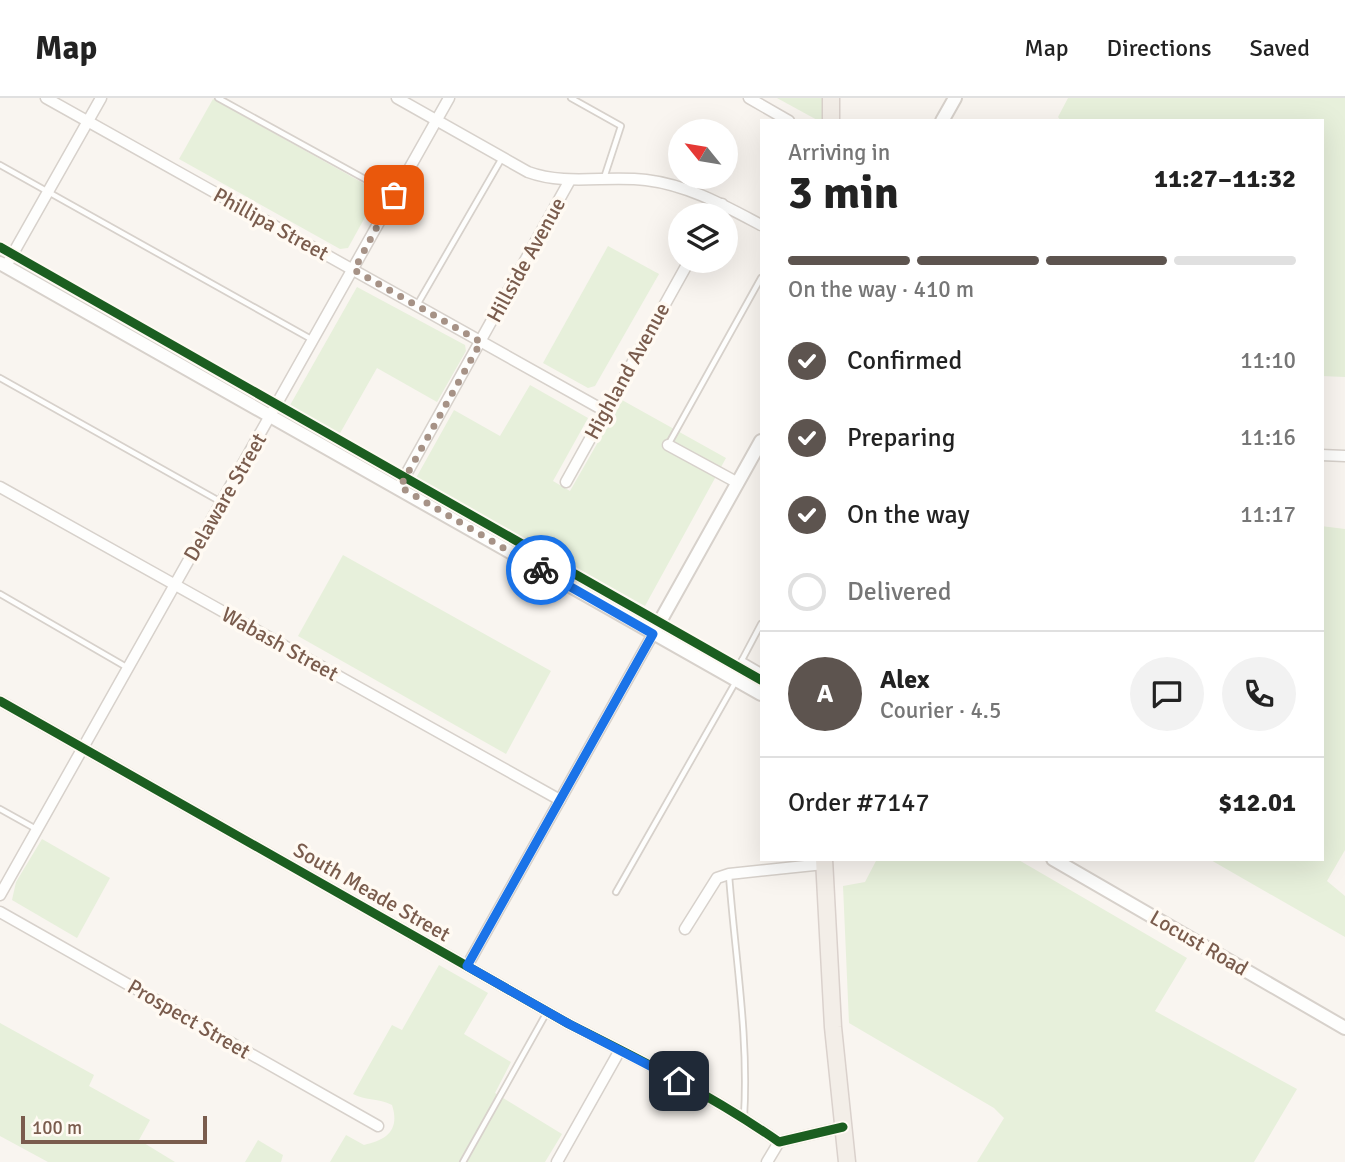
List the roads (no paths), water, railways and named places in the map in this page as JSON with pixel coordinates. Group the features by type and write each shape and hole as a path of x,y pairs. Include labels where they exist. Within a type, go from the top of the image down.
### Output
{"main road":[{"path":"831,98 831,119"},
{"path":"824,862 832,1015 847,1162"}],"street":[{"name":"Phillipa Street","path":"46,98 605,411"},
{"path":"101,98 2,269 272,415 760,693"},
{"path":"397,98 502,158 547,179 648,180 719,203"},
{"name":"Delaware Street","path":"0,895 449,98"},
{"path":"748,98 785,119"},
{"path":"943,119 955,98"},
{"name":"Hillside Avenue","path":"400,487 570,180"},
{"path":"738,213 760,224"},
{"name":"Highland Avenue","path":"565,482 683,273"},
{"path":"467,966 760,443"},
{"path":"668,444 737,483"},
{"path":"1324,455 1345,456"},
{"name":"Wabash Street","path":"0,487 560,800"},
{"name":"South Meade Street","path":"0,701 547,1012 744,1118 779,1142"},
{"name":"Locust Road","path":"1056,861 1345,1028"},
{"path":"685,929 717,878 729,874 824,862"},
{"name":"Prospect Street","path":"0,912 378,1126"},
{"path":"557,1162 620,1050"},
{"path":"767,1162 779,1142 843,1128"}],"lane":[{"path":"218,98 394,195"},
{"path":"571,98 621,126 604,178"},
{"path":"417,306 502,158"},
{"path":"0,165 314,341"},
{"path":"668,444 760,280"},
{"path":"0,378 222,502"},
{"path":"0,594 129,669"},
{"path":"616,892 735,679 760,626"},
{"path":"742,660 760,670"},
{"path":"0,809 36,830"},
{"path":"729,874 744,1033 744,1118"},
{"path":"463,1162 547,1012"}]}
